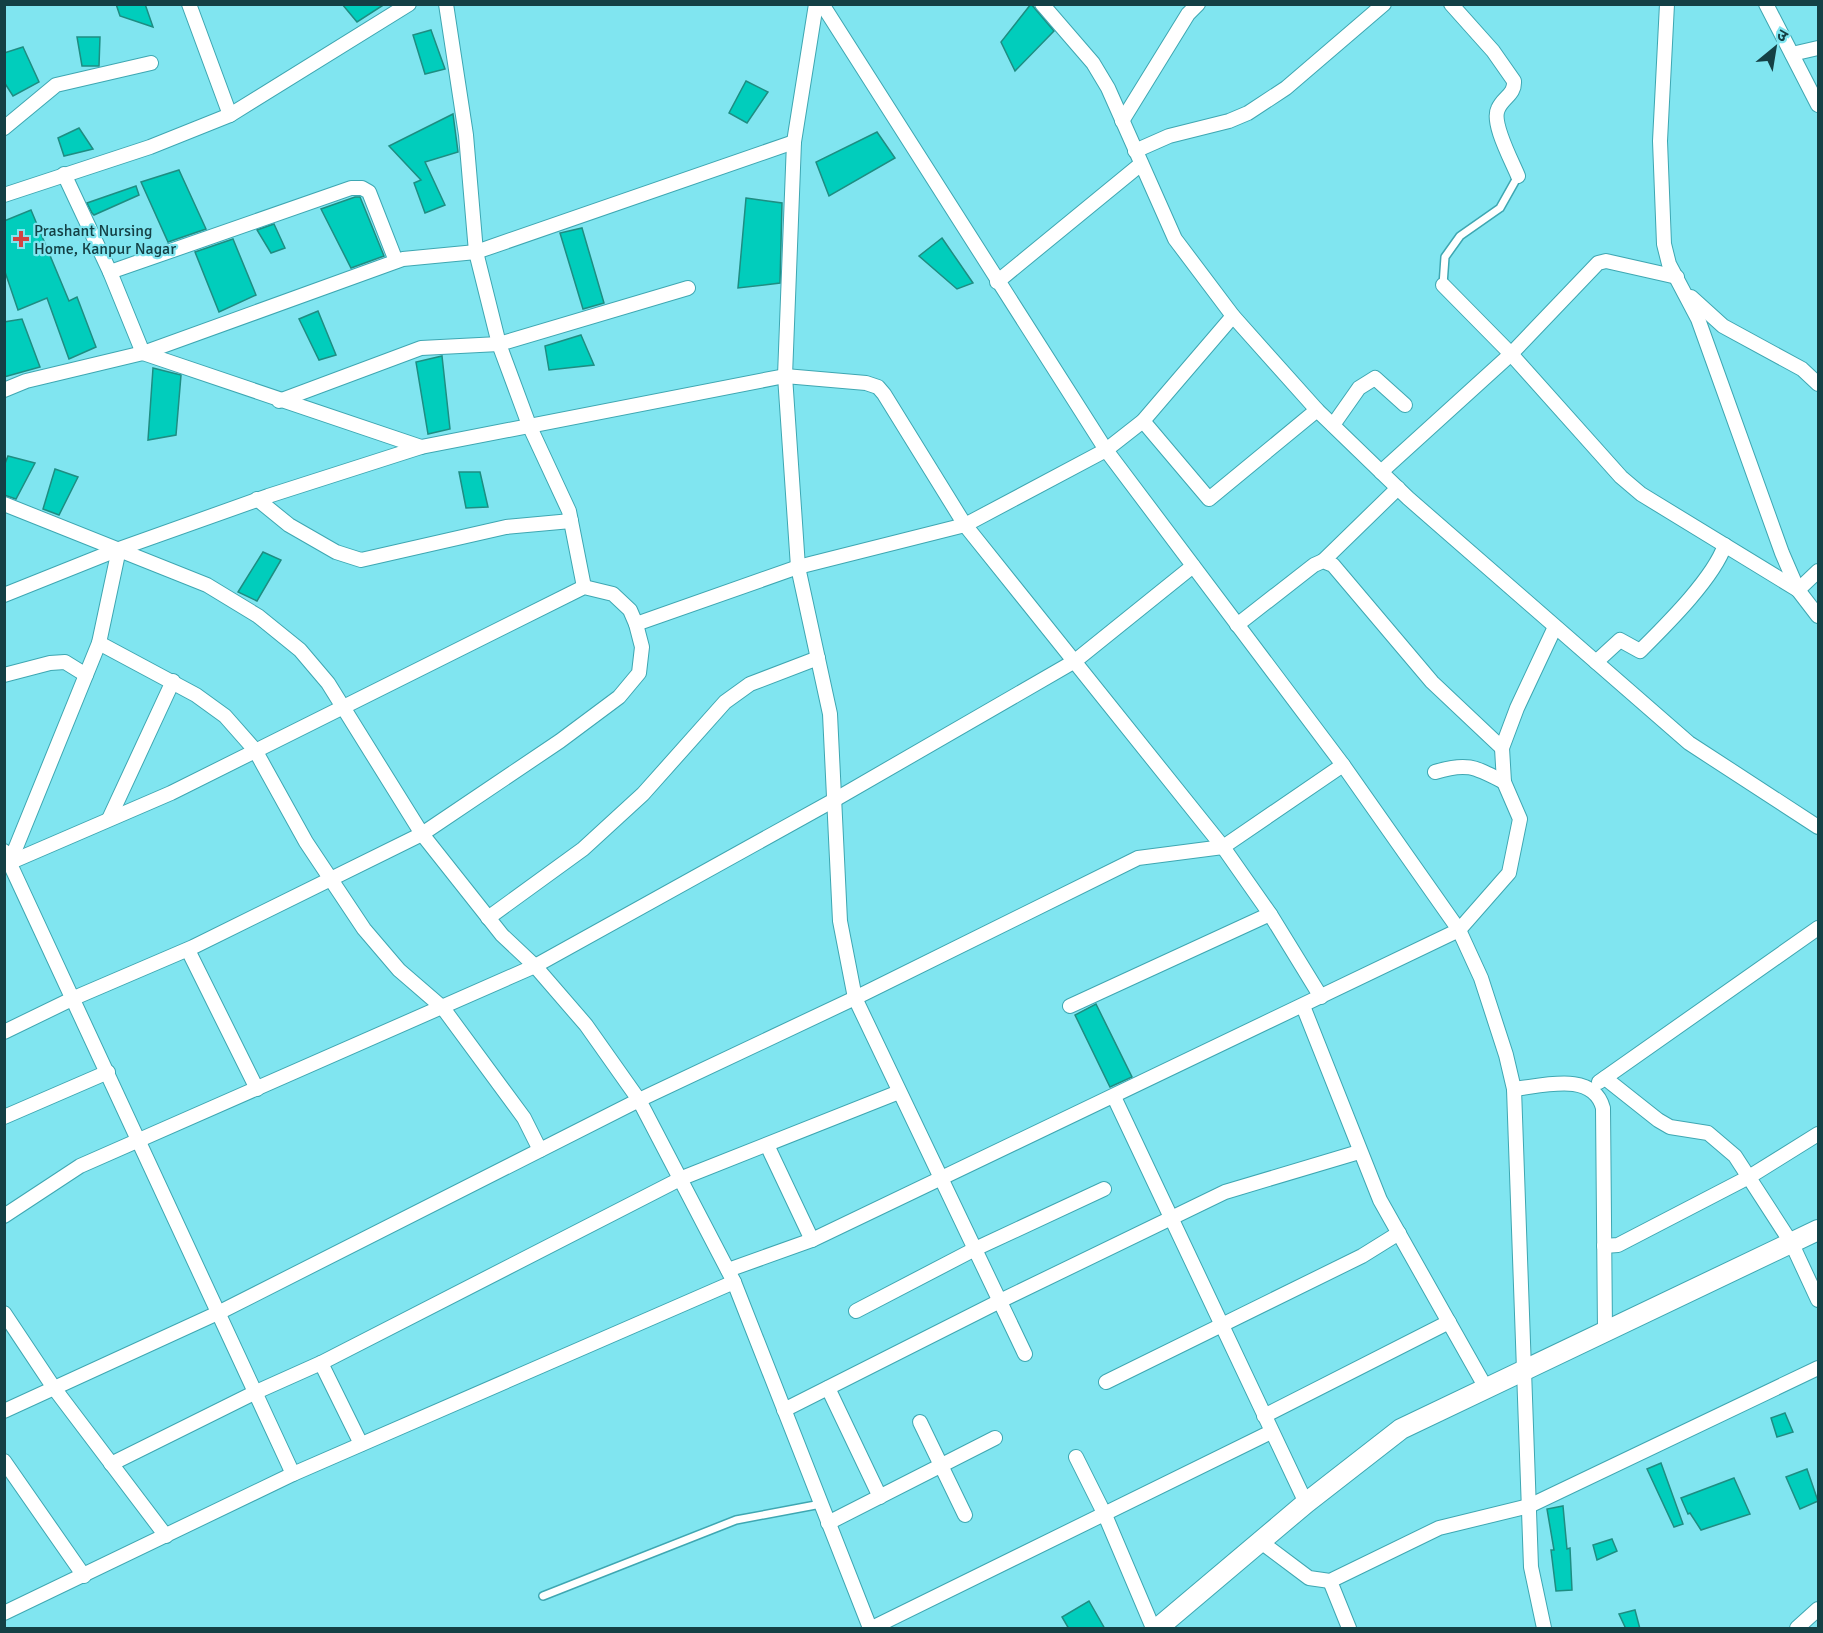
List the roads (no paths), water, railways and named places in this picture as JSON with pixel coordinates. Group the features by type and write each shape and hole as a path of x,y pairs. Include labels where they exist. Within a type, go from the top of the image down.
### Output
{"street":[{"path":"189,4 230,115"},
{"path":"4,195 150,147 230,115 409,4"},
{"path":"446,4 466,135 476,252 499,344 529,425 569,511 584,587"},
{"path":"816,4 794,142 785,376 798,567 830,714 836,799 840,921 855,998 1025,1354"},
{"path":"822,4 1106,450 1343,765 1459,930 1481,978 1506,1055 1514,1089 1531,1567 1544,1629"},
{"path":"1042,4 1094,63 1108,88 1175,239 1233,316 1317,410 1398,488 1689,743 1818,827"},
{"path":"1122,121 1188,15 1198,4"},
{"path":"997,282 1138,157 1169,136 1229,121 1248,113 1286,88 1384,4"},
{"path":"1451,4 1493,51 1514,81 1511,94 1497,110 1497,117 1498,129 1518,176"},
{"path":"1667,4 1660,153 1664,244 1669,264 1687,294 1798,590 1818,616"},
{"path":"1766,4 1818,105"},
{"path":"1792,54 1818,48"},
{"path":"4,128 56,85 151,63"},
{"path":"4,390 26,381 143,353 396,261 476,252 794,142"},
{"path":"64,174 110,272 143,353 279,401 421,447"},
{"path":"110,272 351,188 362,188 369,192 396,261"},
{"path":"1381,472 1510,354 1598,263 1606,261 1677,277"},
{"path":"1443,285 1510,354 1621,477 1641,494 1798,590"},
{"path":"279,401 421,348 499,344 688,288"},
{"path":"1687,294 1723,326 1802,369 1818,384"},
{"path":"636,624 798,567 965,525 1106,450 1143,421 1181,373 1233,316"},
{"path":"4,595 119,549 257,499 421,447 785,376 866,383 878,387 965,525 1223,848 1270,914 1321,997"},
{"path":"1333,425 1359,388 1375,378 1405,405"},
{"path":"1143,421 1209,499 1317,410"},
{"path":"1237,625 1296,578 1323,561 1398,488"},
{"path":"257,499 289,525 336,552 362,560 506,527 571,521"},
{"path":"4,504 207,585 258,616 300,650 328,683 422,834 502,935 535,966 586,1025 639,1100 682,1178 731,1276 871,1629 1271,1432"},
{"path":"1596,662 1620,640 1640,651 1664,628 1720,559 1725,545"},
{"path":"119,549 99,643 6,859 74,998 293,1474"},
{"path":"1323,561 1333,565 1432,682 1502,748"},
{"path":"4,1216 80,1166 535,966 836,799 1075,662 1192,566"},
{"path":"1798,590 1818,571"},
{"path":"4,1032 74,998 188,950 422,834 560,741 619,697 639,673 642,647 636,624 630,610 613,594 584,587 171,793 6,859"},
{"path":"4,1613 293,1474 812,1240 939,1177 1114,1097 1459,930 1509,873 1520,819 1504,782 1502,748 1517,708 1556,627"},
{"path":"99,643 172,681 225,716 255,750 330,879 364,929 399,970 443,1008 518,1108 540,1150"},
{"path":"488,918 583,849 635,802 733,696 750,684 818,658"},
{"path":"4,675 50,663 65,662 86,675"},
{"path":"109,819 172,681"},
{"path":"4,1411 220,1312 639,1100 855,998 1138,858 1223,848 1343,765"},
{"path":"1435,772 1457,765 1474,767 1504,782"},
{"path":"1070,1006 1270,914"},
{"path":"1590,1089 1818,928"},
{"path":"188,950 257,1089"},
{"path":"1303,1006 1359,1152 1380,1200 1486,1388"},
{"path":"4,1117 108,1072"},
{"path":"1605,1078 1670,1127 1708,1133 1717,1138 1735,1156 1792,1244 1818,1300"},
{"path":"1514,1089 1577,1084 1590,1089 1600,1097 1603,1108 1605,1330"},
{"path":"111,1464 256,1392 321,1363 682,1178 899,1092"},
{"path":"1114,1097 1306,1503"},
{"path":"1604,1246 1618,1245 1749,1177 1811,1142 1818,1134"},
{"path":"767,1145 812,1240"},
{"path":"784,1410 1000,1301 1225,1192 1359,1152"},
{"path":"856,1311 975,1249 1104,1189"},
{"path":"1158,1629 1306,1503 1401,1429 1818,1230"},
{"path":"1106,1382 1362,1256 1399,1233"},
{"path":"4,1313 54,1388 166,1536"},
{"path":"1264,1416 1449,1322"},
{"path":"321,1363 361,1444"},
{"path":"1261,1542 1309,1578 1329,1581 1439,1528 1529,1506 1818,1368"},
{"path":"828,1388 880,1497"},
{"path":"920,1422 965,1515"},
{"path":"828,1522 995,1438"},
{"path":"1076,1457 1105,1515 1152,1629"},
{"path":"4,1461 84,1576"},
{"path":"1329,1581 1349,1629"},
{"path":"1797,1629 1818,1609"}],"lane":[{"path":"1443,285 1445,257 1460,236 1500,208 1518,176"},
{"path":"543,1596 736,1520 821,1504"}],"place":[{"name":"Prashant Nursing Home, Kanpur Nagar","path":"21,239"}]}
